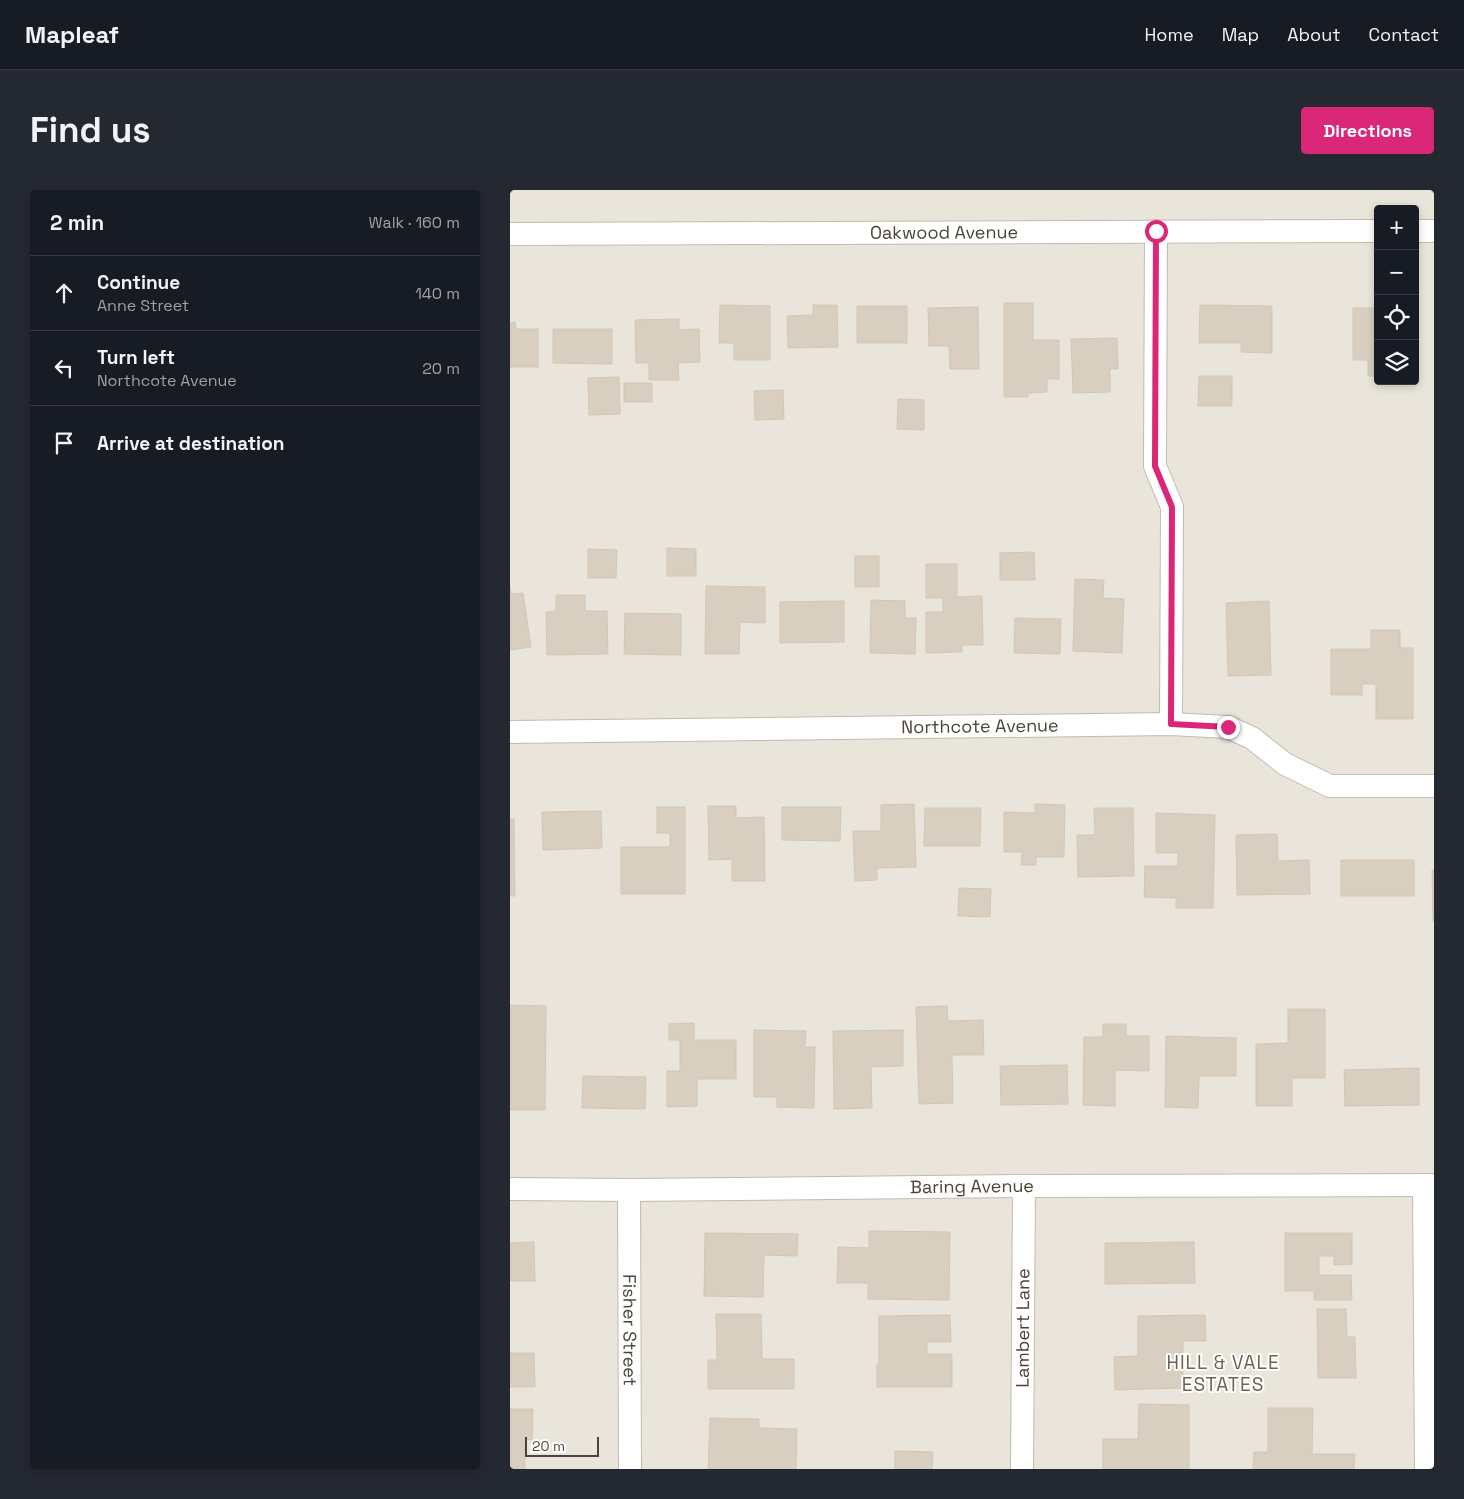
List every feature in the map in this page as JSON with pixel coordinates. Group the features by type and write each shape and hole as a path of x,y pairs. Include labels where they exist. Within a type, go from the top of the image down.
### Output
{"street":[{"path":"1156,231 1155,466 1172,507 1171,724"},
{"name":"Oakwood Avenue","path":"510,234 1374,231"},
{"path":"1419,231 1434,231"},
{"name":"Northcote Avenue","path":"510,732 1171,724 1228,727 1252,738 1285,764 1330,786 1434,786"},
{"path":"1426,1469 1429,1185"},
{"name":"Baring Avenue","path":"510,1189 629,1190 1024,1186 1429,1185"},
{"name":"Lambert Lane","path":"1022,1469 1024,1186"},
{"name":"Fisher Street","path":"629,1190 630,1469"}],"shaded area":[{"path":"510,190 1434,190 1434,1469 510,1469"}],"building":[{"path":"1004,303 1033,303 1033,340 1059,340 1059,379 1047,379 1047,392 1028,393 1028,397 1004,397"},
{"path":"720,305 770,306 770,360 734,360 734,343 719,343"},
{"path":"813,305 837,305 838,347 788,348 787,316 813,315"},
{"path":"1200,305 1272,306 1272,353 1241,352 1241,343 1199,343"},
{"path":"857,306 907,306 907,343 857,343"},
{"path":"978,307 979,369 950,369 949,346 929,346 928,308"},
{"path":"1353,308 1374,308 1374,376 1368,376 1368,360 1353,360"},
{"path":"679,319 679,330 699,329 700,362 678,363 679,380 649,380 649,363 636,363 635,320"},
{"path":"515,322 516,329 538,329 538,367 510,367 510,323"},
{"path":"553,329 612,329 612,364 553,363"},
{"path":"1117,338 1118,369 1110,369 1110,392 1073,393 1071,339"},
{"path":"1199,376 1232,376 1232,406 1198,406"},
{"path":"619,377 620,414 589,415 588,378"},
{"path":"624,383 652,383 652,402 624,402"},
{"path":"783,390 784,419 755,420 754,391"},
{"path":"898,399 924,400 924,430 897,429"},
{"path":"667,548 696,549 696,576 667,576"},
{"path":"588,549 617,550 616,578 588,578"},
{"path":"1034,552 1035,580 1000,580 1000,553"},
{"path":"855,556 879,556 879,587 855,587"},
{"path":"926,564 957,564 957,597 982,596 983,645 962,645 962,652 926,653 926,612 943,612 943,598 926,598"},
{"path":"1075,579 1104,580 1103,598 1124,599 1122,653 1073,651"},
{"path":"706,586 765,587 765,623 740,622 739,654 705,654"},
{"path":"510,587 511,594 523,593 531,647 510,650"},
{"path":"556,595 585,595 585,611 607,611 608,654 547,655 546,612 556,611"},
{"path":"871,600 905,601 905,618 916,618 915,654 870,653"},
{"path":"844,601 844,642 780,643 780,602"},
{"path":"1269,601 1271,675 1228,676 1226,603"},
{"path":"625,613 681,614 681,655 624,654"},
{"path":"1015,618 1061,619 1060,654 1014,653"},
{"path":"1371,630 1400,630 1400,648 1413,648 1413,719 1376,719 1376,684 1362,684 1362,695 1331,695 1331,649 1371,649"},
{"path":"914,804 916,867 877,868 877,880 855,881 853,831 881,831 881,805"},
{"path":"1035,804 1065,805 1064,857 1036,857 1036,865 1021,865 1022,852 1004,852 1004,812 1035,813"},
{"path":"708,806 736,806 736,818 764,817 765,881 732,881 732,859 709,860"},
{"path":"657,807 685,807 685,894 621,894 621,847 670,847 670,833 657,833"},
{"path":"782,807 841,807 840,841 782,840"},
{"path":"925,808 981,808 980,846 924,846"},
{"path":"1094,808 1133,808 1134,876 1078,877 1077,835 1095,835"},
{"path":"601,811 602,848 543,850 542,812"},
{"path":"1156,813 1215,815 1213,908 1176,908 1176,898 1144,897 1145,866 1178,866 1178,853 1156,853"},
{"path":"510,819 514,819 515,896 510,896"},
{"path":"1277,834 1278,861 1309,860 1310,894 1237,895 1236,835"},
{"path":"1341,860 1414,860 1414,896 1341,896"},
{"path":"1432,870 1434,870 1434,921 1433,921"},
{"path":"959,888 991,889 990,917 958,916"},
{"path":"510,1005 546,1006 545,1110 510,1110"},
{"path":"947,1006 948,1021 983,1020 984,1055 952,1055 953,1103 919,1104 916,1007"},
{"path":"1288,1009 1325,1009 1325,1078 1292,1078 1292,1106 1256,1106 1256,1044 1288,1043"},
{"path":"694,1023 694,1040 736,1040 736,1079 697,1079 697,1106 667,1107 667,1071 680,1071 680,1040 669,1040 669,1024"},
{"path":"1103,1024 1126,1024 1126,1036 1149,1036 1149,1071 1115,1070 1115,1106 1083,1105 1084,1037 1103,1037"},
{"path":"754,1030 806,1031 805,1047 815,1047 814,1108 777,1107 777,1097 754,1097"},
{"path":"903,1030 903,1066 871,1067 872,1108 834,1109 833,1031"},
{"path":"1166,1036 1236,1038 1236,1076 1199,1076 1198,1108 1165,1107"},
{"path":"1067,1065 1068,1104 1001,1105 1000,1066"},
{"path":"1419,1068 1419,1105 1345,1106 1344,1070"},
{"path":"583,1076 646,1077 645,1109 582,1108"},
{"path":"869,1231 950,1232 949,1300 868,1299 868,1283 837,1283 838,1247 869,1248"},
{"path":"705,1233 798,1234 797,1256 764,1255 763,1297 704,1296"},
{"path":"1285,1233 1352,1233 1352,1264 1334,1265 1334,1256 1319,1256 1319,1275 1351,1275 1352,1300 1314,1300 1314,1291 1285,1291"},
{"path":"534,1242 535,1281 510,1281 510,1243"},
{"path":"1194,1242 1195,1283 1105,1284 1105,1243"},
{"path":"1317,1309 1346,1309 1347,1337 1355,1337 1356,1378 1318,1378"},
{"path":"716,1314 761,1314 762,1359 794,1359 794,1389 708,1389 708,1360 717,1360"},
{"path":"950,1315 951,1342 927,1342 927,1354 952,1354 952,1387 877,1387 879,1316"},
{"path":"1205,1315 1206,1341 1183,1341 1183,1388 1115,1390 1114,1357 1138,1356 1138,1316"},
{"path":"510,1353 534,1353 535,1387 510,1387"},
{"path":"1139,1404 1189,1405 1189,1469 1103,1469 1103,1439 1138,1439"},
{"path":"1268,1408 1313,1408 1312,1454 1355,1454 1354,1469 1253,1469 1254,1452 1268,1452"},
{"path":"510,1409 533,1409 532,1440 525,1439 525,1469 510,1469"},
{"path":"710,1418 759,1419 759,1428 797,1429 796,1469 708,1469"},
{"path":"895,1451 933,1452 932,1469 895,1469"}],"district":[{"name":"HILL & VALE ESTATES","path":"1223,1373"}],"route":[{"path":"1156,231 1155,466 1172,507 1171,724 1228,727"}]}
